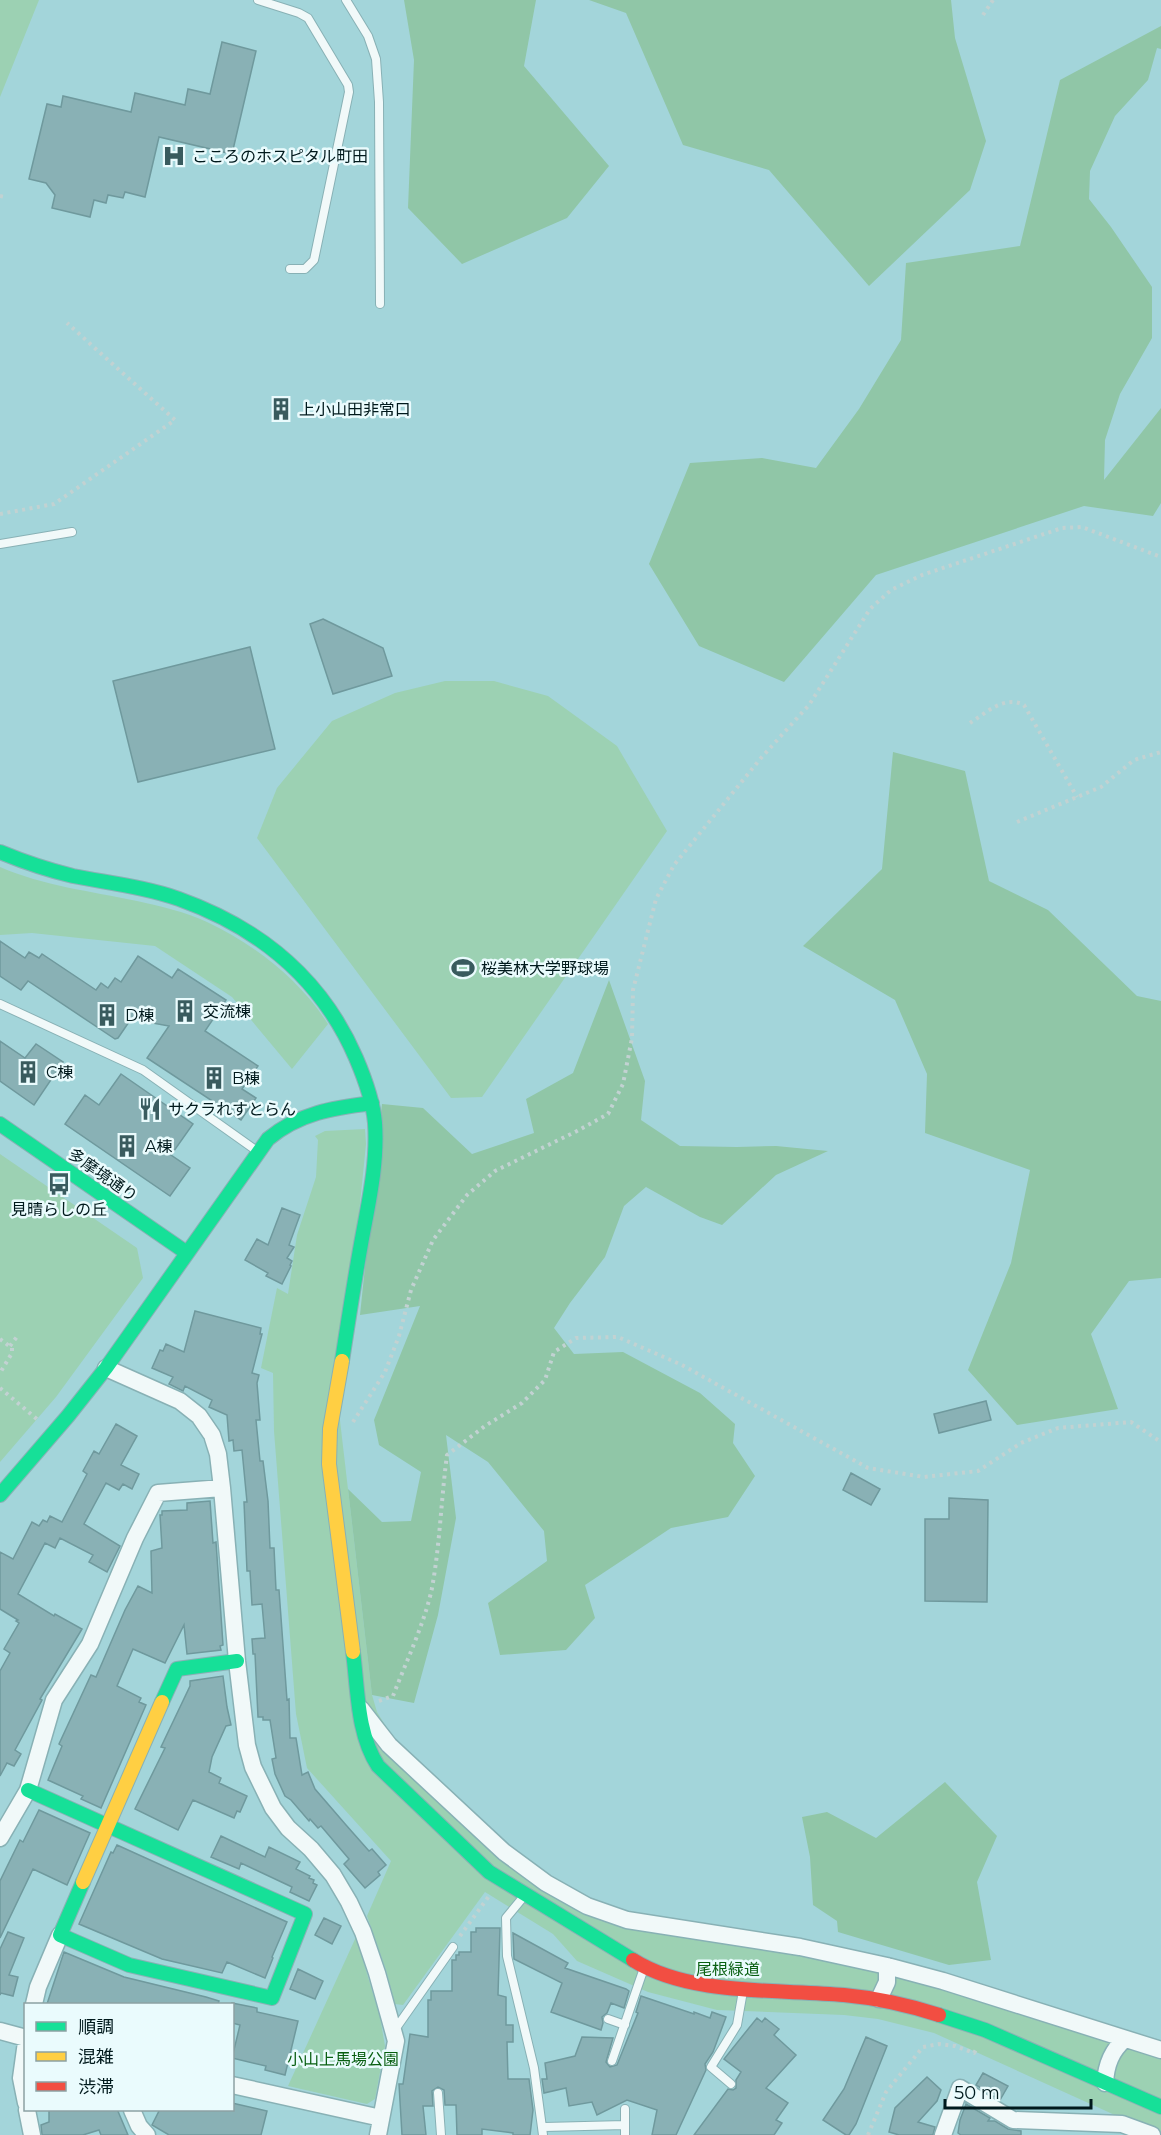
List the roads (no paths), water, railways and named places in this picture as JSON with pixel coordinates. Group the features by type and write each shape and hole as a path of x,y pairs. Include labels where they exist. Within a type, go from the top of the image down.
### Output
{"street":[{"path":"0,852 55,872 128,886 187,902 226,919 250,934 301,974 325,1001 355,1055 372,1103 375,1124 373,1169 330,1429 330,1479 364,1738 378,1766 489,1872 645,1968 684,1980 743,1990 879,1999 906,2005 985,2030 1161,2107"},
{"path":"0,1495 106,1368 258,1152 280,1127 304,1114 372,1103"},
{"name":"多摩境通り","path":"0,1124 187,1253"},
{"path":"106,1368 180,1401 199,1416 212,1435 218,1454 237,1661 247,1745 253,1767 261,1788 273,1808 288,1828 311,1849 333,1875 349,1902 363,1932 377,1972 396,2041 380,2127 234,2086"},
{"path":"1,1834 28,1790 54,1700 90,1644 135,1538 158,1493 222,1488"},
{"path":"34,2003 38,1987 60,1935 177,1669 237,1661"},
{"path":"360,1708 389,1745 520,1865 571,1898 605,1913 627,1920 842,1955 887,1966 1161,2050"},
{"path":"28,1790 305,1914 272,1998 129,1965 60,1935"},
{"path":"426,1814 437,1808 444,1796"},
{"path":"879,1999 887,1982 887,1966"},
{"path":"0,2031 24,2039"},
{"path":"1105,2083 1105,2072 1112,2054 1125,2039"},
{"path":"24,2055 21,2078 24,2093"},
{"path":"943,2135 960,2088 1014,2128 1122,2130 1152,2135"},
{"path":"27,2111 32,2135"},
{"path":"133,2111 139,2126 147,2135"}],"lane":[{"path":"258,0 308,18 348,85 349,92 314,260 305,269 290,269"},
{"path":"346,0 368,36 376,59 379,102 380,304"},
{"path":"0,544 72,532"},
{"path":"0,1004 143,1070 258,1152"},
{"path":"525,1895 506,1918 507,1956 534,2068 544,2131 625,2125"},
{"path":"393,2032 453,1947"},
{"path":"612,2061 645,1968"},
{"path":"731,2084 711,2067 736,2025 743,1990"},
{"path":"608,2019 625,2025"},
{"path":"438,2092 441,2135"},
{"path":"625,2109 625,2135"}],"place":[{"name":"こころのホスピタル町田","path":"174,156"},
{"name":"上小山田非常口","path":"281,409"},
{"name":"桜美林大学野球場","path":"463,968"},
{"name":"交流棟","path":"185,1011"},
{"name":"D棟","path":"107,1015"},
{"name":"C棟","path":"28,1072"},
{"name":"B棟","path":"214,1078"},
{"name":"サクラれすとらん","path":"150,1109"},
{"name":"A棟","path":"127,1146"},
{"name":"見晴らしの丘","path":"59,1184"}],"park label":[{"name":"尾根緑道","path":"728,1969"},
{"name":"小山上馬場公園","path":"343,2059"}]}
